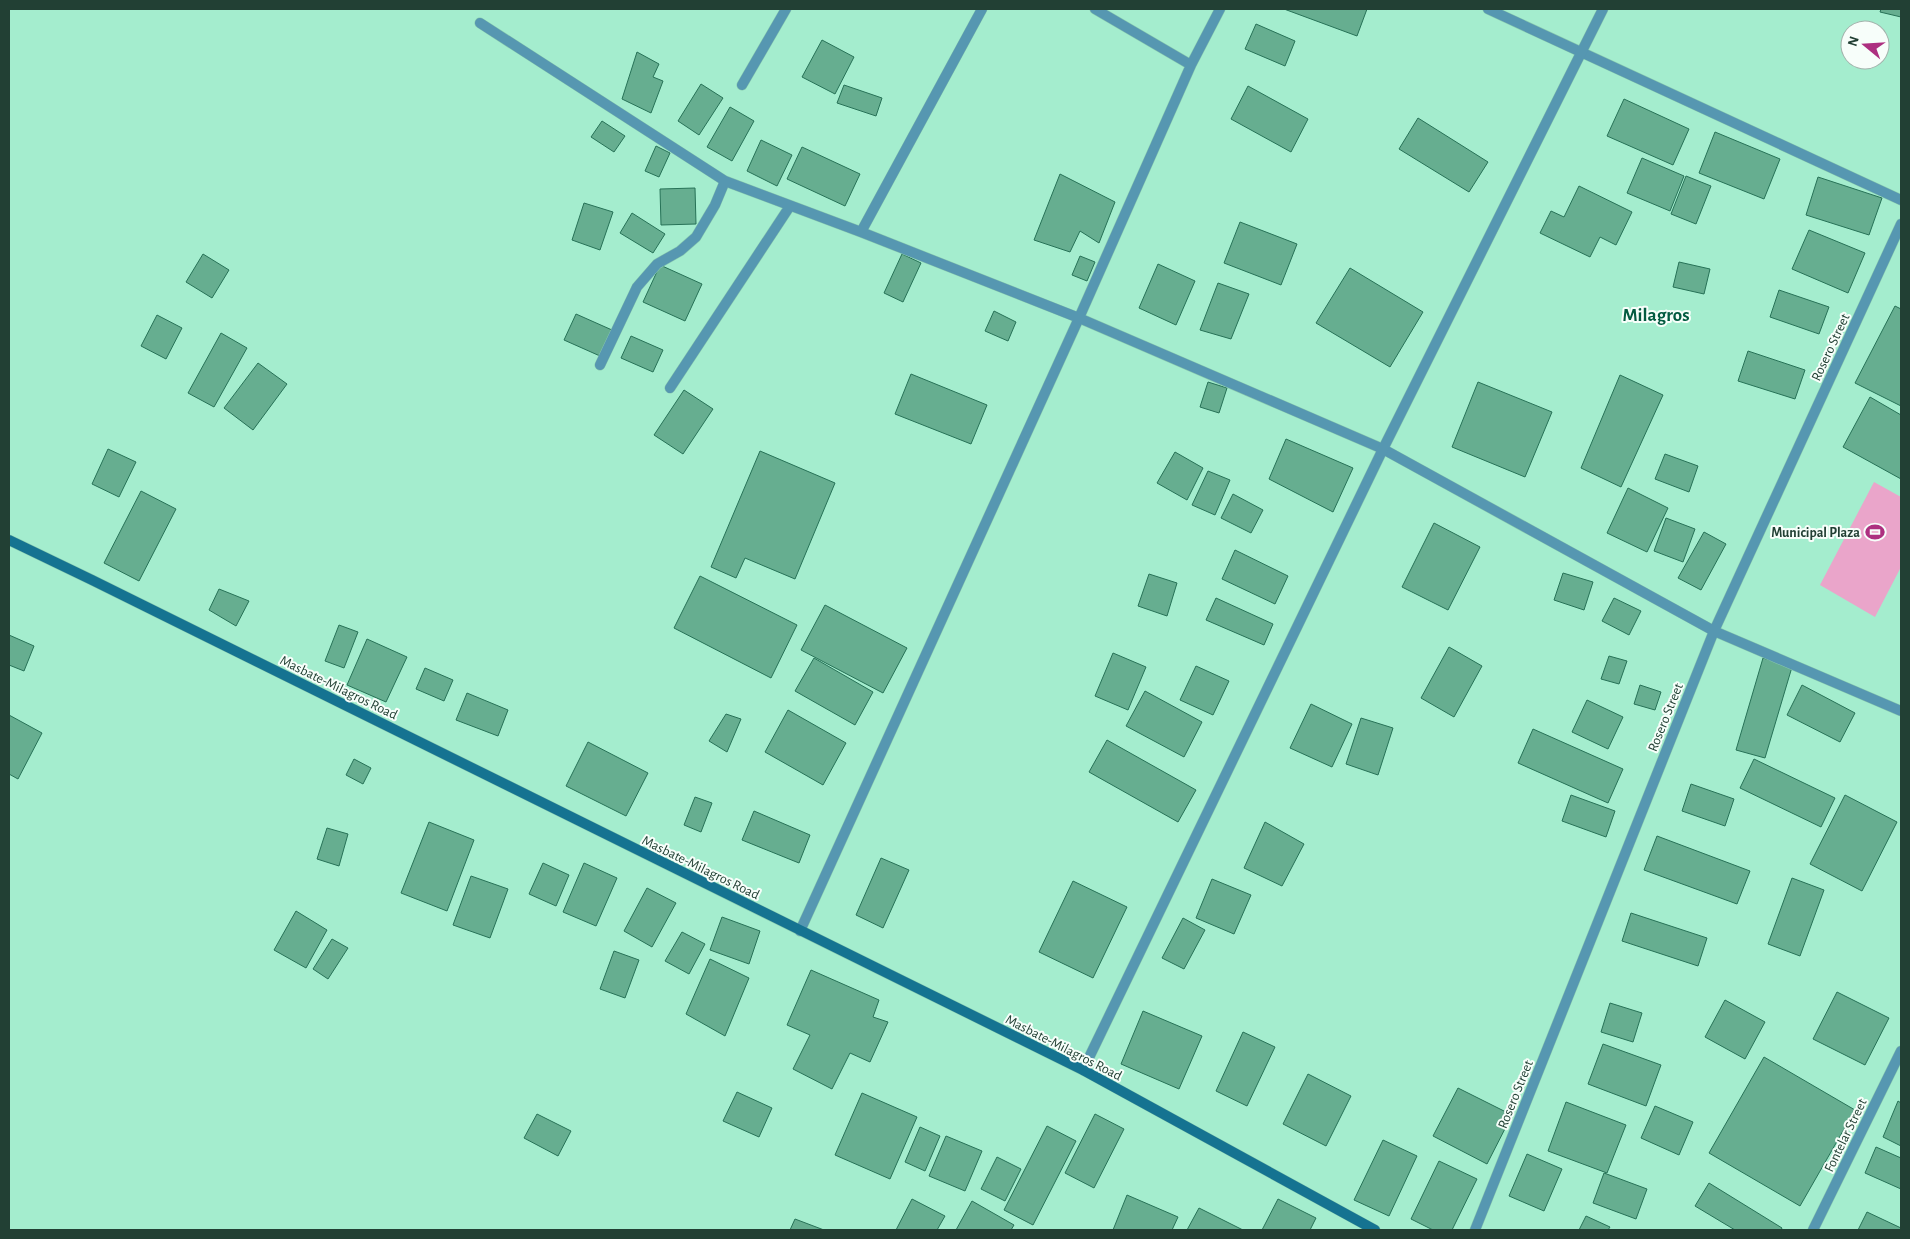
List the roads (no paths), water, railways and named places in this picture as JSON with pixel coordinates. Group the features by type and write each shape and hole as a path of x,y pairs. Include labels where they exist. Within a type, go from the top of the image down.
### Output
{"main road":[{"name":"Masbate-Milagros Road","path":"9,540 1083,1070 1375,1230"}],"street":[{"path":"742,85 786,9"},
{"path":"861,232 982,9"},
{"path":"1095,9 1191,65"},
{"path":"800,931 1079,318 1191,65 1220,9"},
{"path":"1488,9 1901,200"},
{"path":"1083,1070 1383,449 1603,9"},
{"path":"480,23 725,181 861,232 1079,318 1383,449 1714,631 1901,711"},
{"path":"600,365 637,287 657,264 680,250 696,237 715,205 725,181"},
{"path":"670,388 790,206"},
{"name":"Rosero Street","path":"1475,1230 1714,631 1901,224"},
{"name":"Fontelar Street","path":"1813,1230 1901,1051"}],"place":[{"name":"Municipal Plaza","path":"1875,532"}],"district":[{"name":"Milagros","path":"1656,314"}]}
